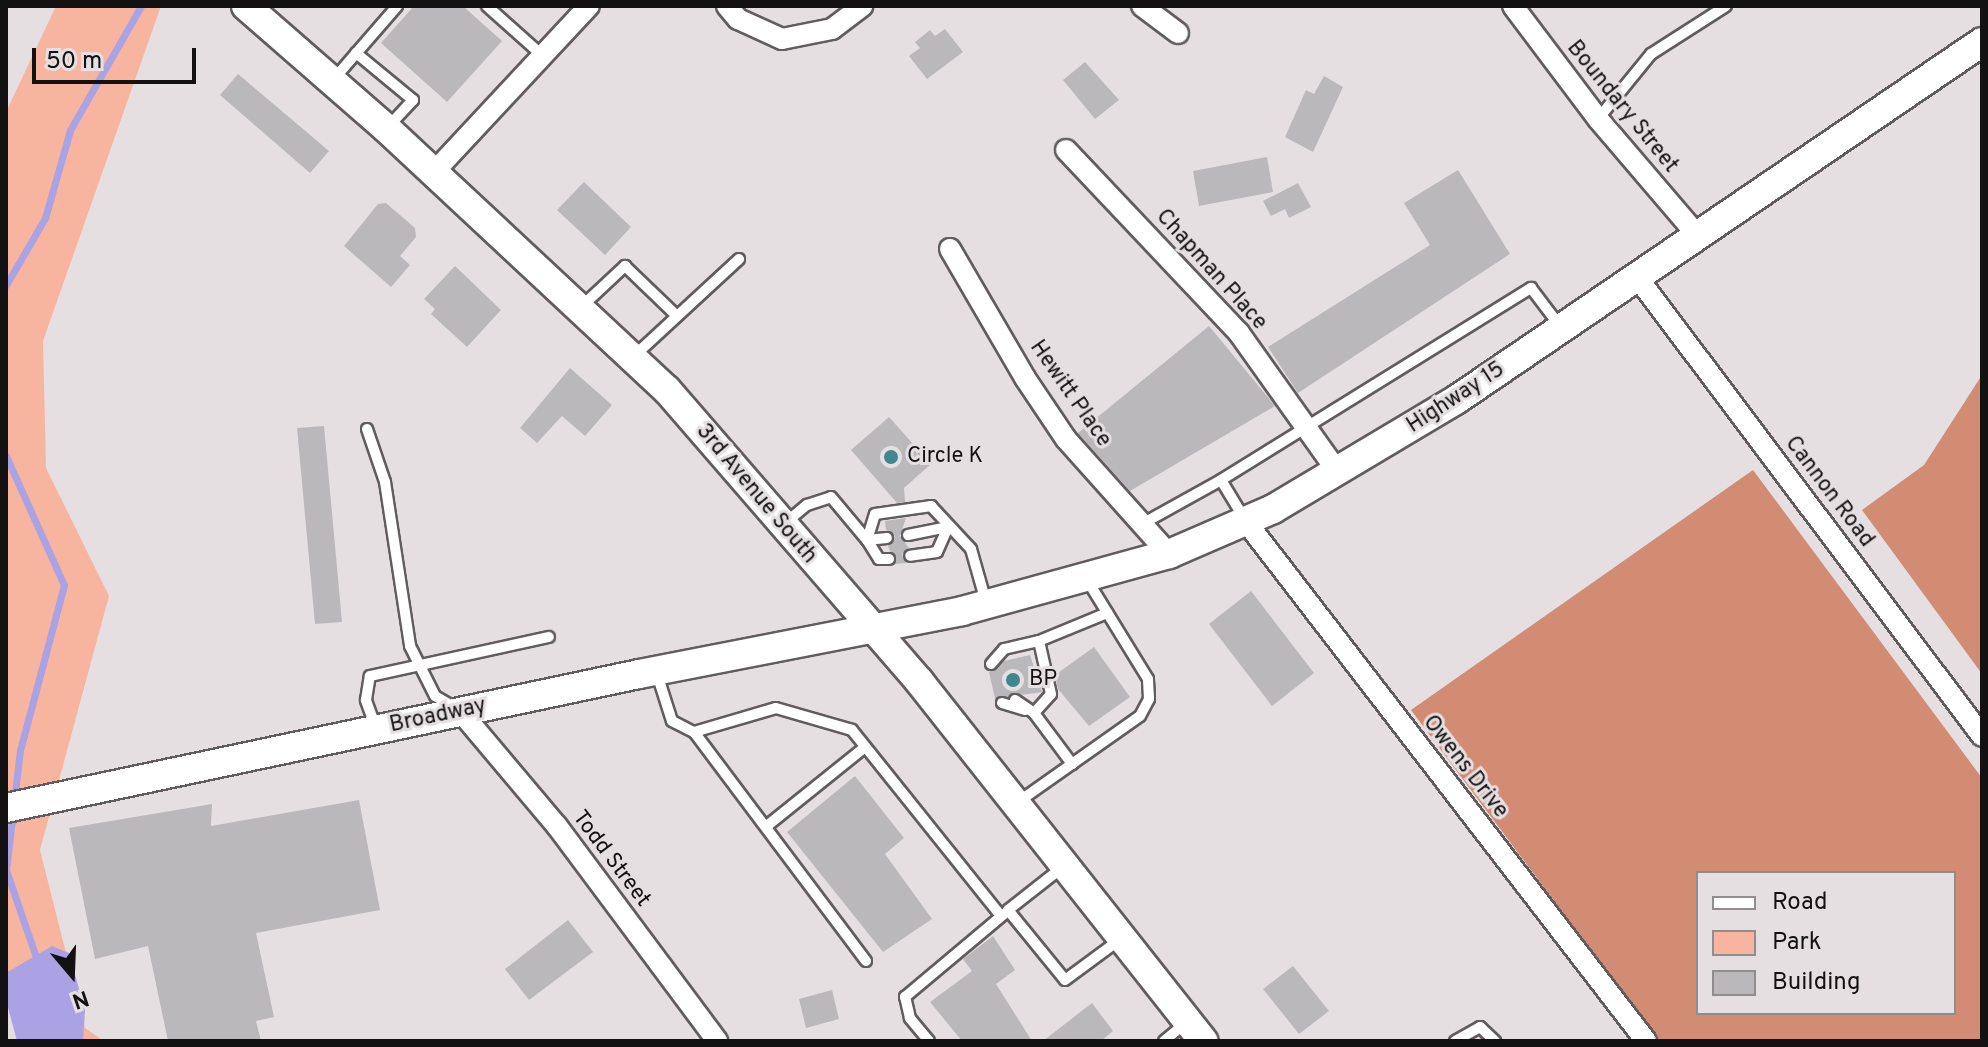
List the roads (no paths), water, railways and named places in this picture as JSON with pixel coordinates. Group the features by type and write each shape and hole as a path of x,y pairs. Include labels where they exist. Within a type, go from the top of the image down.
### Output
{"main road":[{"name":"3rd Avenue South","path":"246,6 386,128 667,390 870,629 919,681 1196,1031"},
{"name":"Highway 15","path":"870,629 987,604 1169,554 1247,523 1456,400 1982,42"},
{"name":"Broadway","path":"6,808 656,670 870,629"}],"street":[{"path":"434,172 589,6"},
{"path":"727,6 738,19 782,39 832,29 862,6"},
{"path":"1142,6 1178,33"},
{"name":"Boundary Street","path":"1513,6 1598,119 1697,235"},
{"name":"Chapman Place","path":"1066,150 1239,333 1337,471"},
{"name":"Hewitt Place","path":"950,249 1025,378 1066,439 1169,554"},
{"name":"Cannon Road","path":"1637,277 1982,736"},
{"name":"Owens Drive","path":"1247,523 1646,1041"},
{"name":"Todd Street","path":"460,711 557,826 717,1041"}],"lane":[{"path":"332,82 397,6"},
{"path":"487,6 543,56"},
{"path":"1598,119 1651,54 1726,6"},
{"path":"356,53 413,100 386,128"},
{"path":"632,358 739,259"},
{"path":"579,308 625,266 677,316"},
{"path":"1142,524 1221,480 1531,288 1561,328"},
{"path":"367,429 385,482 410,646 418,668 435,696 460,711"},
{"path":"1221,480 1247,523"},
{"path":"782,526 807,505 831,497 879,559 889,559"},
{"path":"867,540 875,514 931,506 971,549 987,604"},
{"path":"908,535 948,527"},
{"path":"910,556 937,552 948,527"},
{"path":"867,540 887,538"},
{"path":"1017,803 1140,716 1149,699 1148,679 1085,577"},
{"path":"991,664 1005,655 1107,613"},
{"path":"376,729 366,700 370,676 418,668 549,637"},
{"path":"1034,713 1051,694 1039,641"},
{"path":"656,670 672,721 694,732 786,848 787,859 866,961"},
{"path":"1015,700 1034,713 1072,764"},
{"path":"1002,703 1034,713"},
{"path":"694,732 776,708 852,730 1065,980 1123,937"},
{"path":"768,825 865,747"},
{"path":"929,1041 910,1018 905,997 1066,865"},
{"path":"1455,1041 1480,1027 1495,1041"},
{"path":"1164,1041 1196,1031"}],"waterway":[{"path":"6,285 45,218 70,130 141,6"},
{"path":"6,456 64,585 20,750 14,800"},
{"path":"6,869 13,812"},
{"path":"6,870 38,963"}],"place":[{"name":"Circle K","path":"891,457"},
{"name":"BP","path":"1013,680"}]}
